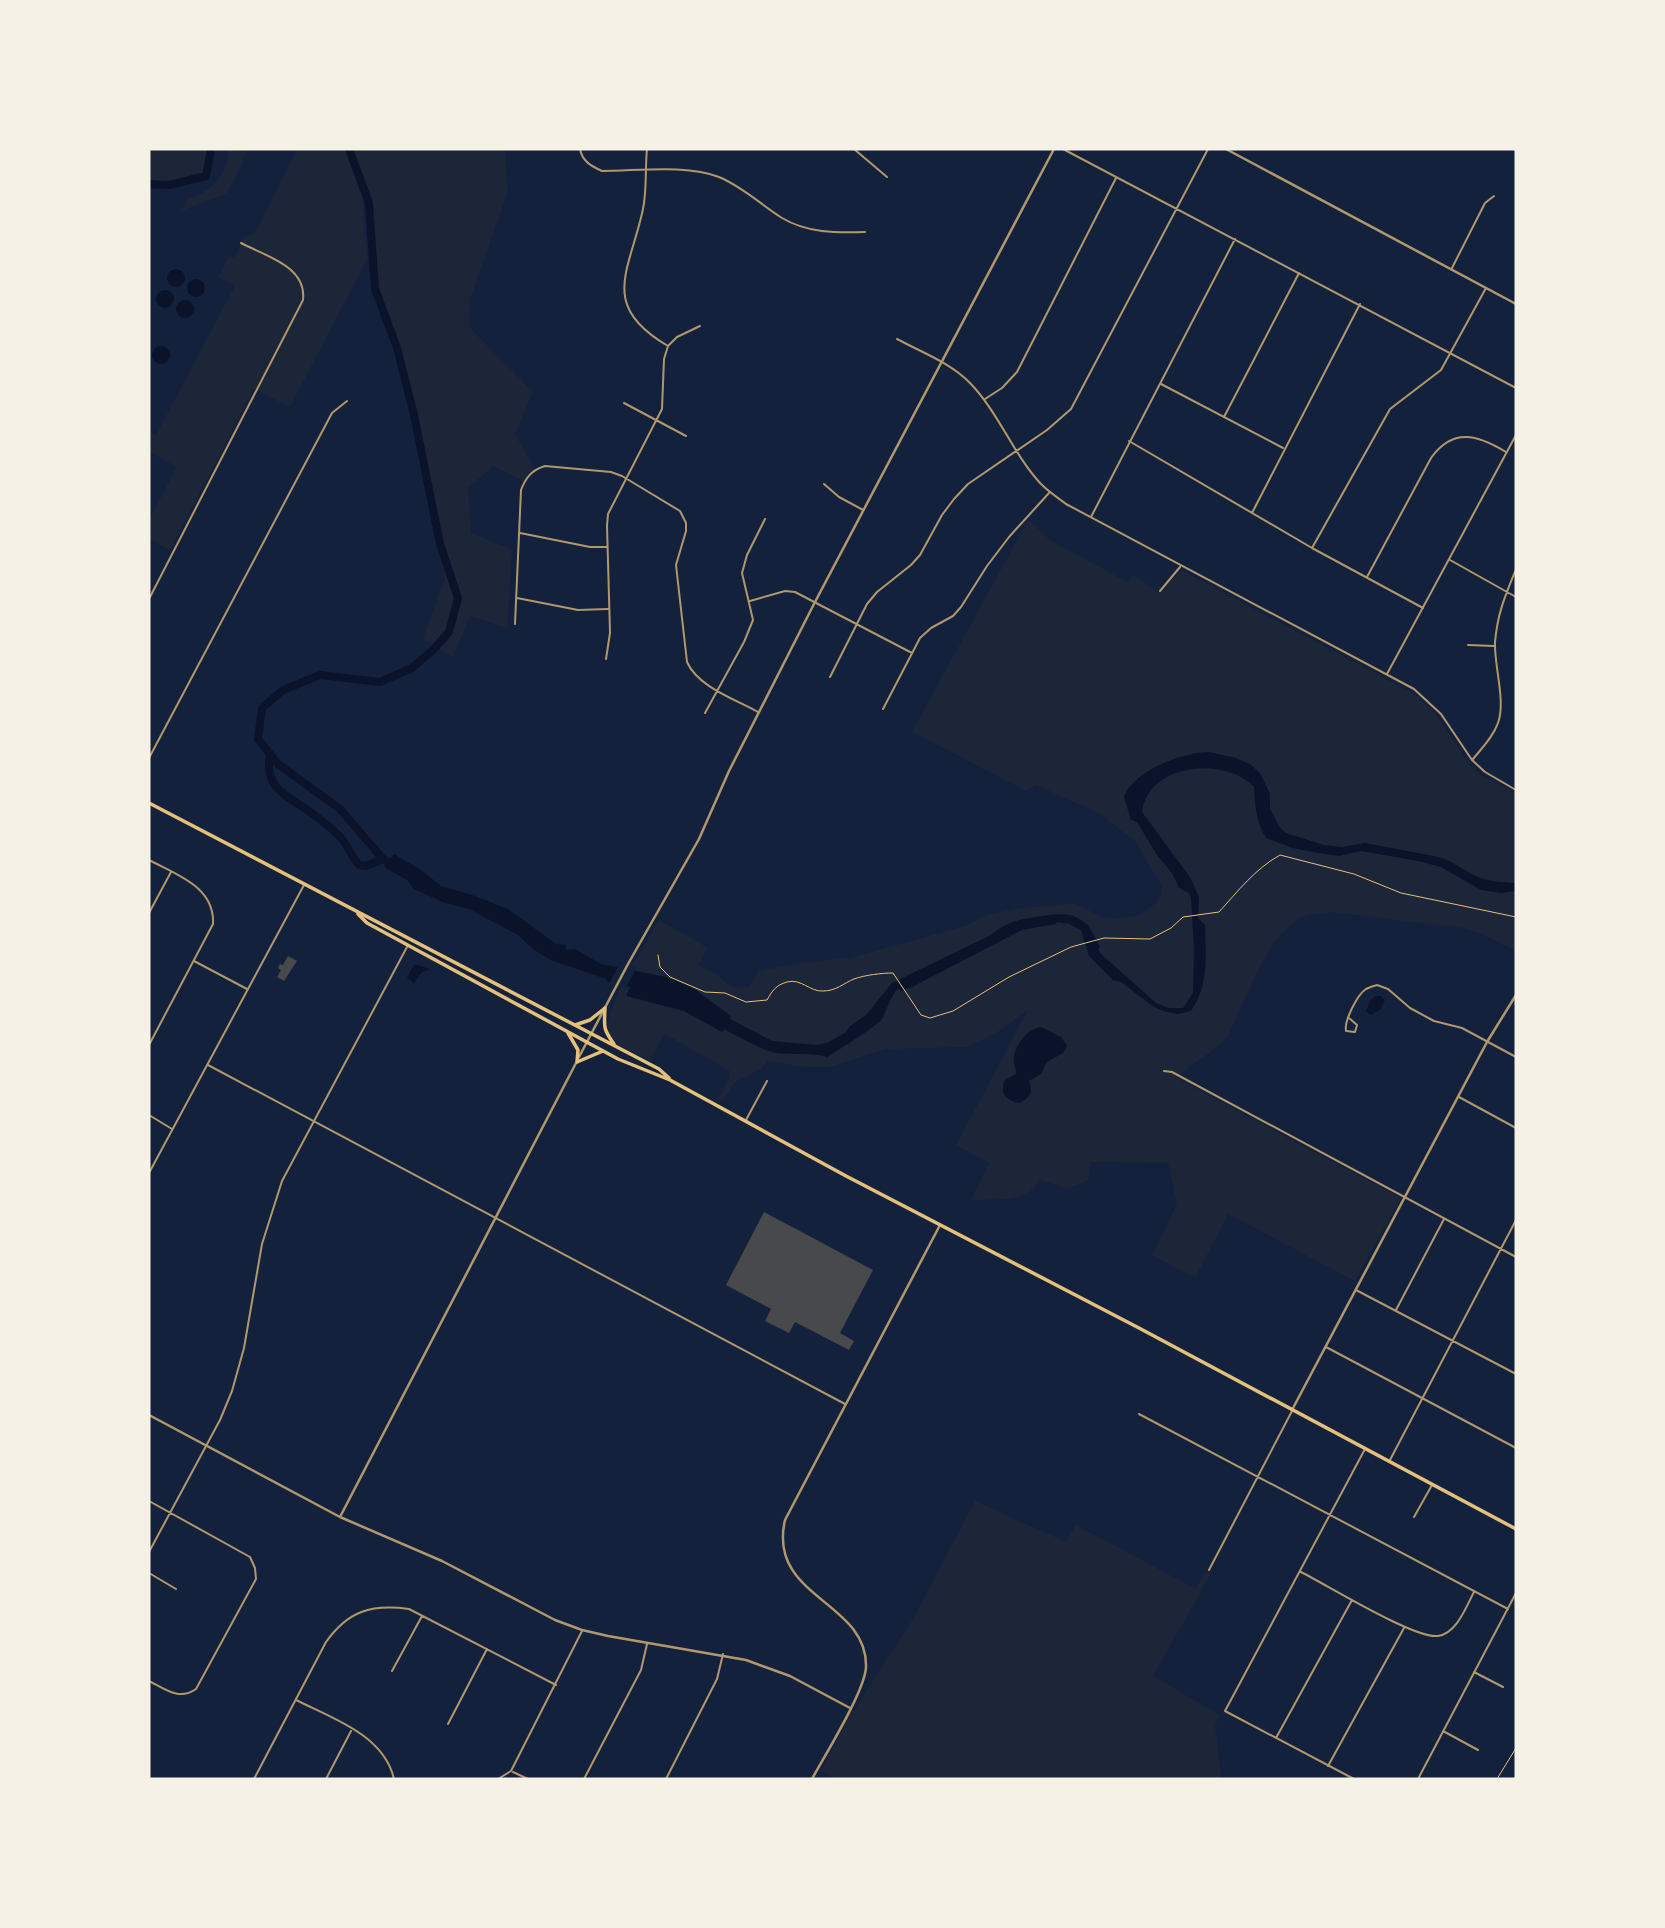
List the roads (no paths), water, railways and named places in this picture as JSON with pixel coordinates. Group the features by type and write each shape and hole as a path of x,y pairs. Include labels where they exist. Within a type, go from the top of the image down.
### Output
{"main road":[{"path":"149,803 659,1069 670,1080"},
{"path":"358,914 367,923 408,946 603,1051 670,1080 745,1123 1516,1529"},
{"path":"575,1025 590,1020 605,1008"},
{"path":"605,1008 604,1027 615,1046"},
{"path":"567,1031 578,1050 577,1062 603,1051"}],"street":[{"path":"580,149 589,165 602,171 681,170 717,176 743,189 784,219 812,230 865,232"},
{"path":"647,149 643,208 625,275 623,295 631,317 641,328 668,346"},
{"path":"854,149 887,177"},
{"path":"969,149 977,149"},
{"path":"340,1517 591,1033 628,964 670,895 712,814 729,771 815,602 1054,149"},
{"path":"1063,149 1516,388"},
{"path":"830,677 856,624 877,592 920,555 942,515 968,484 1016,452 1071,409 1208,149"},
{"path":"1226,149 1516,304"},
{"path":"984,400 1002,388 1017,372 1117,176"},
{"path":"1451,268 1485,203 1494,197"},
{"path":"1091,518 1236,239"},
{"path":"149,599 303,300 303,285 292,270 241,243"},
{"path":"1224,417 1299,273"},
{"path":"1312,548 1390,409 1441,370 1486,288"},
{"path":"1252,514 1360,304"},
{"path":"606,659 610,633 608,514 657,421 664,399 664,359 668,346 682,333 700,326"},
{"path":"897,339 941,362 970,382 1016,452 1050,492 1091,518 1387,674 1428,700 1441,714 1472,760 1485,772 1516,790"},
{"path":"1160,384 1284,449"},
{"path":"149,758 332,413 347,401"},
{"path":"624,403 686,436"},
{"path":"1387,674 1516,435"},
{"path":"1367,578 1439,446 1451,439 1469,436 1486,440 1507,452"},
{"path":"1129,441 1252,514 1423,608"},
{"path":"515,624 521,489 524,481 534,470 545,466 611,472 673,505 684,516 686,531 676,565 687,662 699,680 759,712"},
{"path":"824,484 839,497 864,511"},
{"path":"883,709 920,638 953,616 1009,537 1050,492"},
{"path":"705,713 753,620 742,573 747,555 765,519"},
{"path":"519,533 590,547 607,547"},
{"path":"1449,560 1516,597"},
{"path":"1160,591 1180,566"},
{"path":"1472,760 1490,737 1500,715 1495,646 1499,608 1516,569"},
{"path":"748,602 785,591 795,592 912,653"},
{"path":"516,598 579,610 609,609"},
{"path":"1468,645 1495,646"},
{"path":"149,860 199,887 209,899 214,911 213,924 149,1045"},
{"path":"149,913 171,872"},
{"path":"149,1173 305,884"},
{"path":"149,1552 220,1420 239,1370 259,1256 282,1181 408,946"},
{"path":"194,961 248,989"},
{"path":"1349,1018 1357,1025 1355,1032 1348,1033 1345,1028 1349,1018 1363,991 1377,985 1388,989 1410,1008 1434,1021 1462,1028 1516,1057"},
{"path":"1209,1570 1487,1042 1516,995"},
{"path":"208,1065 846,1405"},
{"path":"1164,1071 1172,1072 1516,1257"},
{"path":"745,1123 767,1081"},
{"path":"1459,1097 1516,1128"},
{"path":"149,1115 173,1129"},
{"path":"1396,1311 1445,1218"},
{"path":"1389,1461 1516,1220"},
{"path":"812,1779 863,1682 866,1667 859,1638 847,1622 790,1569 782,1546 785,1520 941,1224"},
{"path":"1356,1290 1516,1374"},
{"path":"1326,1348 1516,1448"},
{"path":"1139,1414 1508,1609"},
{"path":"149,1415 340,1517 418,1550 555,1620 582,1630 723,1654 790,1676 850,1708"},
{"path":"1354,1779 1225,1711 1366,1449"},
{"path":"1415,1517 1432,1485"},
{"path":"149,1501 250,1558 256,1568 256,1579 196,1689 183,1695 177,1694 149,1681"},
{"path":"1301,1572 1405,1627 1426,1635 1439,1636 1451,1630 1463,1614 1474,1591"},
{"path":"149,1573 176,1589"},
{"path":"1418,1779 1516,1593"},
{"path":"1276,1738 1352,1599"},
{"path":"254,1779 326,1642 338,1626 352,1616 373,1608 389,1606 408,1609 556,1685"},
{"path":"392,1671 422,1615"},
{"path":"1328,1766 1405,1627"},
{"path":"498,1779 511,1770 582,1630"},
{"path":"584,1779 641,1670 647,1643"},
{"path":"448,1724 487,1648"},
{"path":"666,1779 717,1679 723,1654"},
{"path":"1474,1671 1503,1686"},
{"path":"296,1700 368,1738 392,1769 394,1779"},
{"path":"326,1779 352,1729"},
{"path":"1442,1731 1478,1750"},
{"path":"511,1770 528,1779"}],"waterway":[{"path":"149,184 169,185 206,176 211,149"},
{"path":"349,149 369,203 375,289 397,348 414,415 440,544 458,598 449,632 412,668 380,682 320,675 283,690 262,708 258,739 278,764 340,809 383,859 397,867"},
{"path":"270,754 270,774 277,788 337,834 359,865 366,866 383,859"},
{"path":"1085,928 1096,955"}]}
